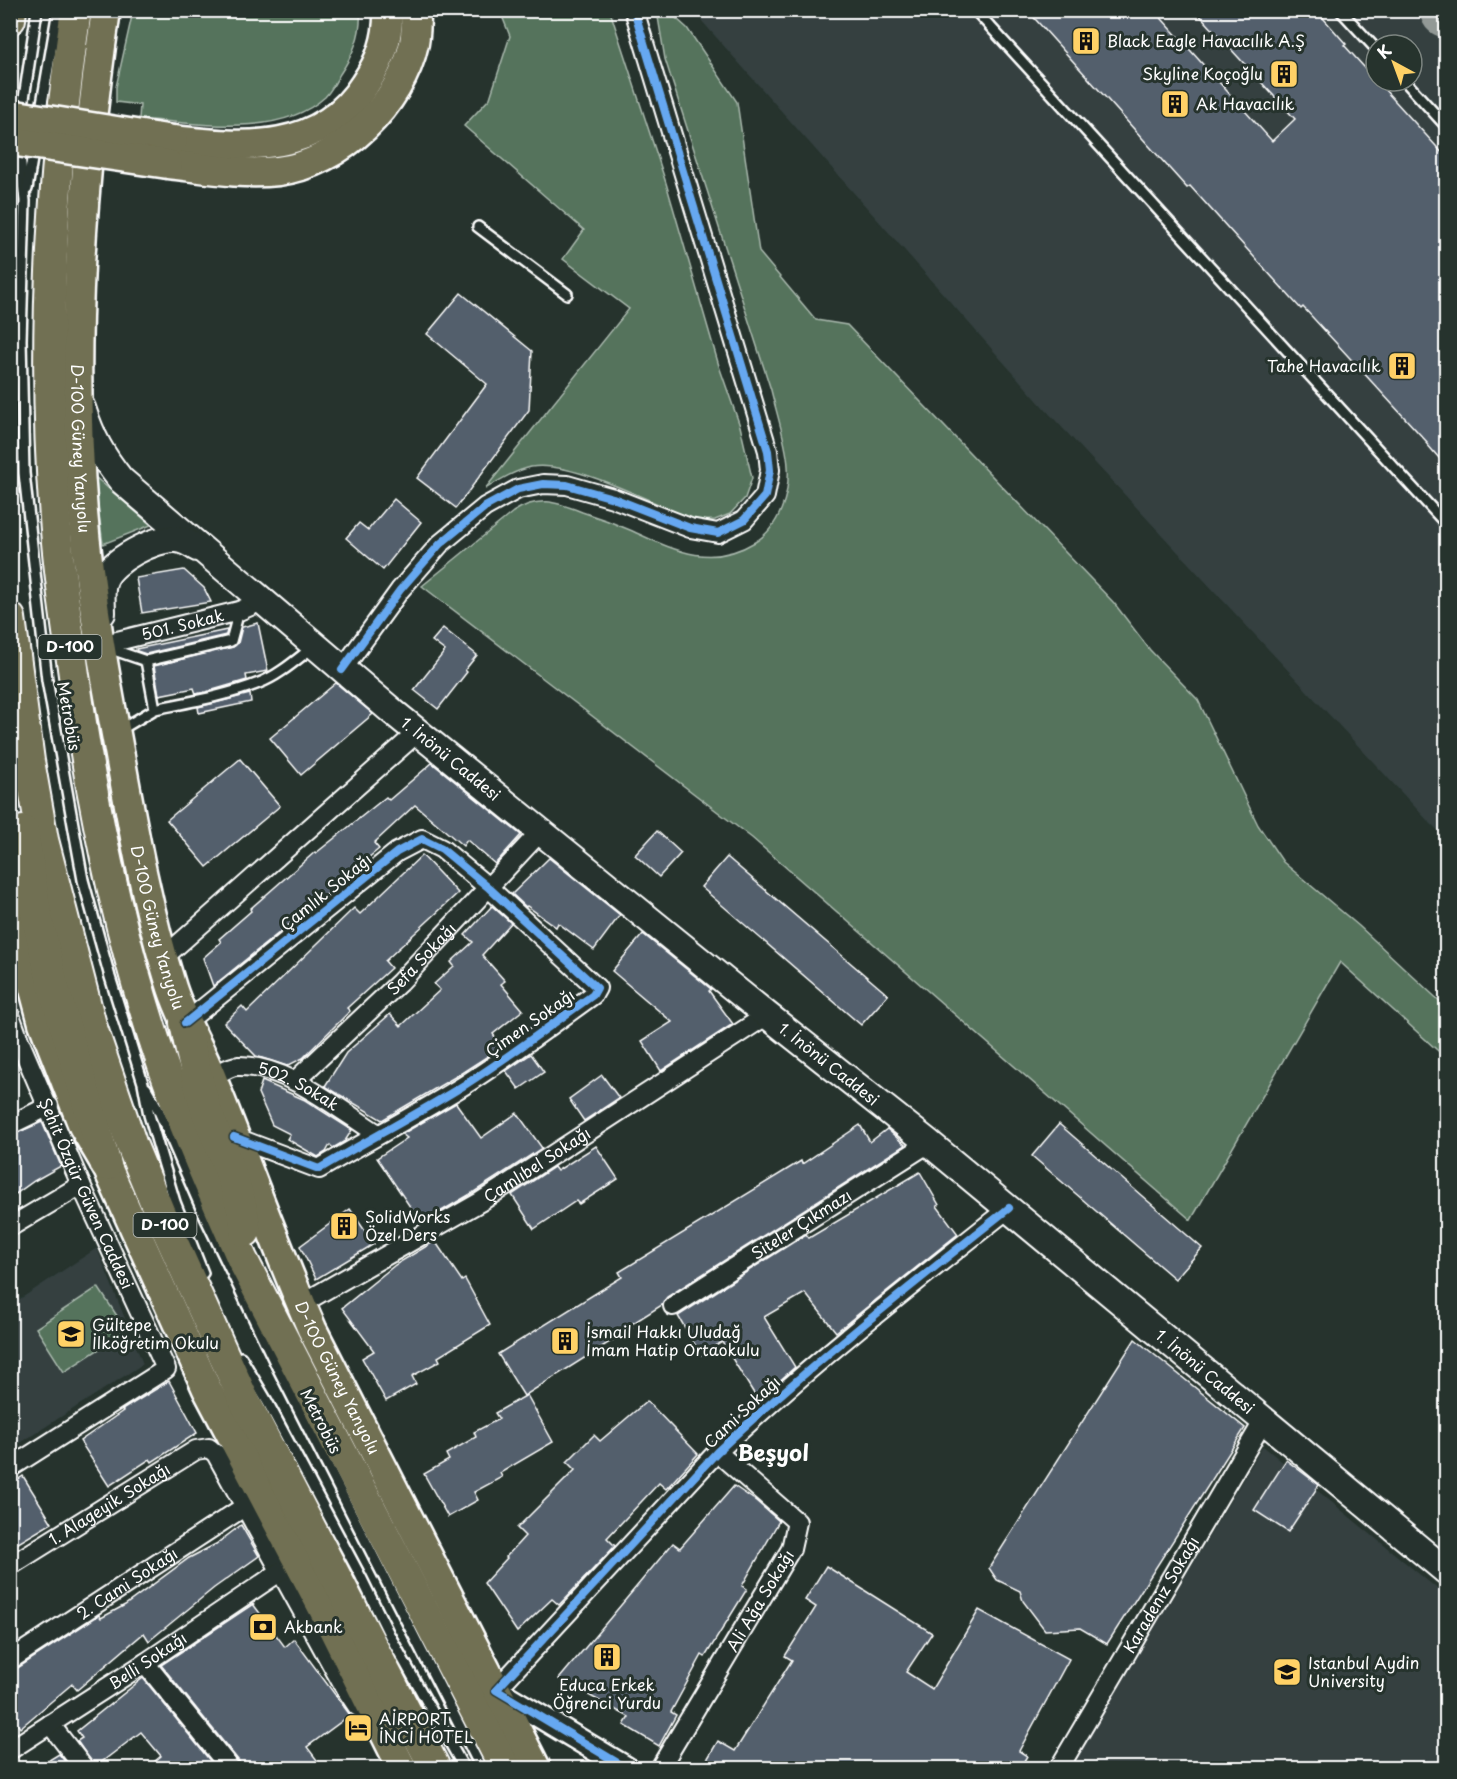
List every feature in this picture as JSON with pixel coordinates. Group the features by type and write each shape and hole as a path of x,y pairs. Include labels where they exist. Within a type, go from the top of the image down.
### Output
{"highway":[{"path":"10,18 11,10"},
{"name":"D-100","path":"76,10 56,164 49,320 52,457 57,542 86,755 118,911 139,988 178,1107 242,1259 505,1768"},
{"name":"D-100","path":"11,638 28,761 44,840 91,1025 132,1146 243,1398 435,1768"},
{"path":"10,745 37,918 56,995 106,1165"},
{"path":"185,1023 193,1065 246,1225 242,1259"}],"main road":[{"name":"D-100 Güney Yanyolu","path":"106,10 85,177 78,293 78,395 83,513 95,620 135,837 163,958 185,1023 212,1077 301,1304 536,1768"},
{"path":"96,79 114,10"},
{"path":"171,152 293,139 320,127 342,112 361,91 377,65 385,45 388,10"},
{"path":"15,129 171,152 253,173 281,171 312,162 360,133 394,89 414,43 416,10"},
{"path":"78,395 92,436 107,463 121,480 212,558"},
{"path":"101,645 104,579 120,560 151,544 178,538 212,558"},
{"name":"1. İnönü Caddesi","path":"212,558 251,606 315,646 540,832 929,1143 1446,1571"},
{"path":"10,882 28,967 43,1023 83,1126 106,1165 207,1389 402,1768"}],"street":[{"path":"342,670 400,590 440,544 485,507 518,489 543,484 567,485 613,498 690,528 718,533 744,520 765,496 770,470 768,451 634,10"},
{"name":"501. Sokak","path":"101,645 251,606"},
{"path":"163,958 418,732"},
{"name":"Sefa Sokağı","path":"295,1081 400,981 540,832"},
{"name":"Çamlık Sokağı","path":"185,1023 397,852 422,839 442,849 489,888"},
{"name":"Çimen Sokağı","path":"378,1134 392,1129 468,1083 593,995 597,988 489,888"},
{"name":"Şehit Özgür Güven Caddesi","path":"10,1015 81,1185 166,1369 10,1468"},
{"name":"Çamlıbel Sokağı","path":"301,1304 480,1202 767,1015"},
{"name":"502. Sokak","path":"212,1077 235,1066 262,1070 295,1081 378,1134"},
{"path":"10,1125 49,1106"},
{"path":"234,1137 319,1169 378,1134"},
{"name":"Siteler Çıkmazı","path":"673,1306 929,1143"},
{"path":"10,1227 81,1185"},
{"name":"Cami Sokağı","path":"496,1690 717,1452 831,1350 1008,1208"},
{"name":"Karadeniz Sokağı","path":"1059,1768 1264,1420"},
{"name":"1. Alageyik Sokağı","path":"10,1566 196,1450 210,1448 216,1454 244,1507"},
{"name":"Ali Ağa Sokağı","path":"660,1768 791,1549 797,1521 717,1452"},
{"path":"244,1507 343,1685 357,1706 380,1722"},
{"name":"2. Cami Sokağı","path":"10,1660 244,1507"},
{"name":"Belli Sokağı","path":"10,1750 145,1663 281,1570"},
{"path":"145,1663 230,1768"},
{"path":"496,1690 626,1768"},
{"path":"51,1724 84,1768"}],"lane":[{"name":"Metrobüs","path":"25,201 15,129 37,10"},
{"name":"Metrobüs","path":"58,10 25,201 21,339 24,473 47,680 83,880 143,1083 149,1115 172,1191 207,1284"},
{"path":"975,10 1446,524"},
{"path":"1341,10 1364,36"},
{"path":"1416,93 1446,126"},
{"path":"478,227 567,294"},
{"path":"101,645 146,661 231,641 251,606"},
{"path":"116,733 155,709 260,683 315,646"},
{"path":"146,661 155,709"},
{"name":"Metrobüs","path":"143,1083 158,1108 204,1215 278,1369 481,1768"},
{"path":"236,1348 284,1432 390,1636 464,1768"}],"shaded area":[{"path":"693,11 1446,11 1446,838 1044,408"},
{"name":"Gültepe İlköğretim Okulu","path":"97,1248 143,1364 11,1449 11,1305"},
{"name":"Istanbul Aydin University","path":"1263,1446 1446,1596 1446,1749 1434,1768 1071,1768"}],"green space":[{"path":"133,11 360,11 360,20 353,52 325,97 306,110 285,119 261,123 211,125 139,119 140,105 116,102 116,87"},
{"path":"500,11 610,11 666,183 719,366 740,426 752,478 745,498 730,514 715,520 696,521 614,485 568,470 548,467 525,469 485,489 629,309 563,259 584,230 464,126 490,98 510,36"},
{"path":"657,11 668,11 687,28 737,102 759,252 816,320 847,325 1114,603 1150,650 1198,700 1258,825 1283,862 1359,926 1446,1007 1446,1058 1340,962 1191,1220 752,838 422,586 513,512 531,503 548,502 564,505 676,550 706,556 722,555 755,542 771,528 782,508 788,476 781,428 771,390 665,59"},
{"path":"94,476 151,525 103,544"},
{"path":"98,1287 127,1331 64,1372 36,1328"}],"building":[{"path":"1027,10 1154,10 1272,141 1295,119 1195,10 1316,10 1364,67 1364,93 1388,93 1446,157 1446,466 1427,442 1303,307 1301,309 1190,186 1187,188"},
{"path":"461,293 532,351 529,410 456,508 417,478 487,384 427,334"},
{"path":"394,499 421,522 383,570 346,538 359,523 368,530"},
{"path":"184,570 204,588 211,602 142,613 136,578"},
{"path":"258,623 268,671 246,675 247,680 206,692 196,694 194,688 159,695 154,666 233,647 238,643 242,627"},
{"path":"443,628 477,655 465,670 467,672 438,709 414,690 445,651 432,641"},
{"path":"227,630 226,635 146,654 136,649"},
{"path":"336,683 373,714 301,775 270,738"},
{"path":"250,694 251,702 199,713 198,707"},
{"path":"240,759 280,806 207,867 167,820"},
{"path":"432,763 521,835 495,864 467,840 463,846 415,805 374,843 379,849 340,881 342,882 213,986 203,958 221,942 219,939 315,852 386,797 389,800"},
{"path":"657,831 681,853 659,877 635,855"},
{"path":"422,855 458,893 385,961 391,968 347,1008 350,1011 303,1058 287,1066 256,1056 224,1023 242,1006 247,1012 354,908 360,914"},
{"path":"727,857 888,995 861,1025 701,887"},
{"path":"549,858 620,915 594,950 558,923 556,927 526,907 512,894"},
{"path":"492,906 511,923 482,955 505,981 501,984 523,1010 493,1034 502,1047 382,1120 325,1086 346,1053 390,1014 401,1026 440,990 434,984 454,966 451,962 473,942 465,935"},
{"path":"643,934 711,989 709,991 733,1024 661,1071 642,1041 672,1022 612,971"},
{"path":"531,1054 544,1072 519,1089 506,1071"},
{"path":"602,1075 619,1098 584,1121 569,1099"},
{"path":"262,1081 305,1100 352,1130 345,1141 333,1148 330,1145 326,1152 318,1157 287,1139 290,1134 272,1125 258,1093"},
{"path":"456,1103 481,1138 517,1113 542,1148 421,1223 377,1158 407,1138 402,1134"},
{"path":"42,1122 61,1166 10,1198 10,1136"},
{"path":"1059,1124 1202,1248 1175,1279 1032,1156"},
{"path":"860,1125 870,1142 887,1129 905,1145 667,1297 662,1305 630,1325 632,1328 524,1396 498,1354 622,1277 619,1272 801,1161 802,1164"},
{"path":"596,1146 618,1179 579,1204 576,1201 534,1229 512,1195 554,1167 557,1171"},
{"path":"920,1172 939,1205 937,1206 958,1234 836,1332 805,1293 764,1317 795,1367 758,1400 722,1342 701,1355 678,1316 806,1234 809,1238"},
{"name":"SolidWorks Özel Ders","path":"350,1209 374,1244 316,1279 300,1246"},
{"path":"435,1241 462,1281 465,1279 490,1325 438,1357 440,1361 412,1376 416,1384 386,1401 362,1358 374,1351 342,1308 395,1265"},
{"path":"1135,1339 1245,1428 1107,1644 1080,1628 1045,1630 1023,1601 1020,1591 997,1580 989,1568"},
{"path":"169,1381 197,1433 152,1462 150,1459 109,1486 80,1441 122,1410"},
{"path":"527,1395 553,1442 500,1473 502,1477 474,1492 478,1500 448,1517 424,1474 449,1460 446,1454 476,1437 474,1432 499,1419 495,1413"},
{"path":"647,1401 698,1454 666,1489 659,1483 607,1538 615,1546 559,1605 552,1599 517,1632 484,1583 525,1536 517,1528 575,1470 567,1462 594,1435 600,1441"},
{"path":"1286,1460 1319,1485 1288,1532 1254,1510"},
{"path":"23,1476 52,1523 10,1548 10,1485"},
{"path":"734,1486 779,1521 742,1586 747,1589 705,1657 702,1655 671,1712 676,1715 659,1746 624,1725 629,1717 559,1679 673,1543 680,1548"},
{"path":"241,1525 259,1556 214,1588 149,1641 144,1633 77,1690 72,1684 20,1728 10,1714 10,1671 99,1615 101,1618 125,1605 189,1558 216,1544"},
{"path":"826,1566 932,1633 906,1672 932,1689 979,1610 1069,1659 1019,1751 1027,1756 1020,1768 702,1768 718,1741 735,1751 792,1660 785,1656 816,1607 805,1600"},
{"path":"253,1604 285,1647 294,1639 350,1715 307,1747 323,1768 241,1768 239,1761 161,1665"},
{"path":"143,1678 216,1768 147,1768 161,1756 141,1732 95,1767 77,1741 82,1738 77,1731"},
{"path":"59,1754 70,1768 36,1768"}],"cycle path":[{"path":"342,670 400,590 440,544 485,507 518,489 543,484 567,485 613,498 690,528 718,533 744,520 765,496 770,470 768,451 634,10"},
{"path":"185,1023 397,852 422,839 442,849 489,888 597,988 593,995 482,1074 319,1169 234,1137"},
{"path":"626,1768 496,1690 717,1452 824,1357 1009,1208"}],"place":[{"name":"Black Eagle Havacılık A.Ş","path":"1086,41"},
{"name":"Skyline Koçoğlu","path":"1284,74"},
{"name":"Ak Havacılık","path":"1175,104"},
{"name":"Tahe Havacılık","path":"1402,366"},
{"name":"SolidWorks Özel Ders","path":"344,1226"},
{"name":"Gültepe İlköğretim Okulu","path":"71,1334"},
{"name":"İsmail Hakkı Uludağ İmam Hatip Ortaokulu","path":"565,1341"},
{"name":"Akbank","path":"263,1627"},
{"name":"Educa Erkek Öğrenci Yurdu","path":"607,1657"},
{"name":"Istanbul Aydin University","path":"1287,1672"},
{"name":"AİRPORT İNCİ HOTEL","path":"358,1728"}],"district":[{"name":"Beşyol","path":"773,1453"}]}
